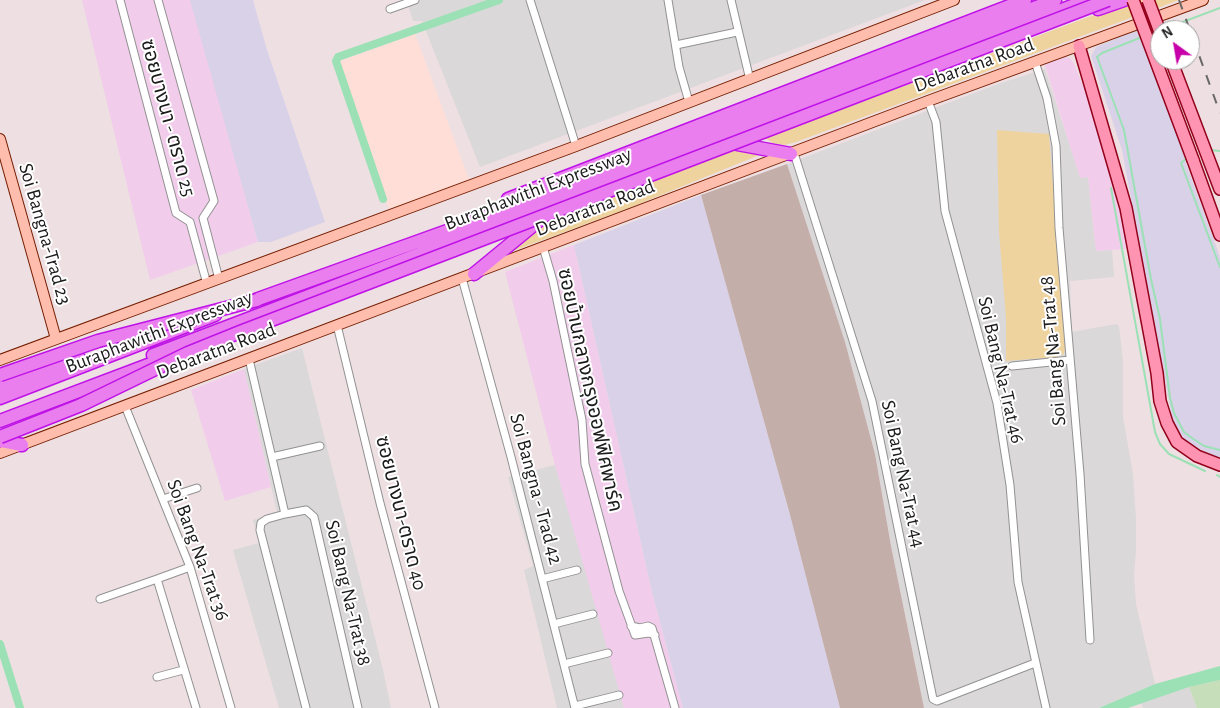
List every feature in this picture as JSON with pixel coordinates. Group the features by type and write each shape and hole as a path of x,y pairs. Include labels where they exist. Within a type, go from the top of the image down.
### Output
{"highway":[{"name":"Debaratna Road","path":"0,388 471,214 1025,0"},
{"name":"Buraphawithi Expressway","path":"0,398 256,300 475,221 1055,0"},
{"name":"Buraphawithi Expressway","path":"0,413 1088,0"},
{"path":"0,437 81,405 188,353 257,325 1108,0"},
{"name":"Debaratna Road","path":"0,421 1124,0"},
{"path":"737,144 792,154"},
{"path":"468,276 546,215"},
{"path":"0,375 98,341 256,300"},
{"path":"0,441 22,445"}],"main road":[{"path":"0,360 576,146 954,0"},
{"path":"1133,0 1220,236"},
{"path":"1148,0 1156,20"},
{"name":"Debaratna Road","path":"0,453 928,101 1204,0"},
{"path":"1079,46 1126,208 1157,373 1160,401 1166,423 1177,442 1197,456 1219,464"},
{"path":"1175,70 1220,189"},
{"name":"Soi Bangna-Trad 23","path":"0,139 56,339"}],"street":[{"name":"ซอยบางนา - ตราด 25","path":"120,0 176,213 190,222 207,284"},
{"name":"ซอยบางนา - ตราด 25","path":"158,0 214,201 202,218 207,234"},
{"path":"390,9 414,0"},
{"path":"530,0 576,146"},
{"path":"668,0 679,67 689,102"},
{"path":"731,0 737,32 750,80"},
{"path":"676,45 737,32"},
{"name":"Soi Bang Na-Trat 48","path":"1035,62 1047,98 1056,146 1059,228 1090,640"},
{"name":"Soi Bang Na-Trat 46","path":"928,101 936,122 945,211 997,404 1010,485 1018,582 1046,708"},
{"name":"Soi Bang Na-Trat 44","path":"792,154 872,400 933,699 937,701 1035,663"},
{"path":"194,237 207,234 220,279"},
{"name":"ซอยบ้านกลางกรุงออฟฟิศพาร์ค","path":"543,247 553,281 582,420 585,464 619,592 631,626 634,628 651,626 675,708"},
{"name":"Soi Bangna - Trad 42","path":"468,276 575,707"},
{"name":"ซอยบางนา-ตราด 40","path":"337,325 380,503 435,708"},
{"path":"249,359 285,514"},
{"path":"1012,366 1070,360"},
{"name":"Soi Bang Na-Trat 36","path":"125,406 190,567 231,708"},
{"path":"272,457 320,446"},
{"path":"163,499 197,488"},
{"name":"Soi Bang Na-Trat 38","path":"306,708 260,530 261,523 268,519 306,510 314,517 357,708"},
{"path":"100,599 190,567"},
{"path":"542,579 577,570"},
{"path":"156,579 196,708"},
{"path":"554,624 593,614"},
{"path":"564,664 608,653"},
{"path":"158,677 183,670"},
{"path":"575,707 619,695"}],"shaded area":[{"path":"82,0 191,0 258,242 150,280"},
{"path":"190,0 253,0 267,50 325,222 271,242 258,242"},
{"path":"925,0 480,167 422,21 413,21 407,1"},
{"path":"1134,0 1179,0 796,142 784,145 773,143 765,138"},
{"path":"1149,25 1150,70 1165,70 1195,153 1184,158 1220,257 1220,457 1215,457 1188,443 1177,430 1172,417 1122,150 1091,56 1096,47"},
{"path":"415,34 470,182 389,209 338,62"},
{"path":"1065,56 1070,58 1074,64 1091,105 1125,226 1126,249 1096,251 1088,177 1080,178 1044,62"},
{"path":"1045,69 1080,177 1088,177 1096,251 1112,250 1114,277 1070,281 1072,332 1116,324 1119,326 1123,361 1123,417 1133,474 1136,518 1134,575 1136,604 1155,684 1099,708 924,708 891,546 875,454 845,342 787,164 998,84"},
{"path":"997,130 1049,134 1065,348 1064,354 1056,357 1006,361 1006,318 999,232"},
{"path":"741,147 762,154 629,208 502,255 537,225"},
{"path":"787,164 845,342 875,454 891,546 924,708 840,708 789,511 701,195"},
{"path":"701,195 789,511 840,708 683,708 652,592 574,245"},
{"path":"574,245 652,592 683,708 624,708 555,465 505,272"},
{"path":"302,348 391,708 279,708 233,550 259,543 253,520 277,512 244,369"},
{"path":"244,369 271,487 225,501 191,390"},
{"path":"555,465 624,708 557,708 524,570 533,566 508,477"},
{"path":"1220,666 1220,680 1189,687 1128,708 1099,708 1155,684"},
{"path":"1220,680 1220,708 1197,708 1189,687"},
{"path":"1189,687 1197,708 1143,708 1141,703"}],"waterway":[{"path":"383,199 336,61 338,57 499,0"},
{"path":"1188,20 1220,8"},
{"path":"1142,37 1102,53 1097,57 1124,130 1160,319 1170,398 1174,413 1184,432 1204,446 1220,450"},
{"path":"1210,150 1220,151"},
{"path":"1187,158 1181,163 1220,267"},
{"path":"1111,188 1155,432 1160,444 1169,454 1205,471"},
{"path":"0,644 20,708"}],"railway":[{"path":"1179,0 1220,113"}]}
